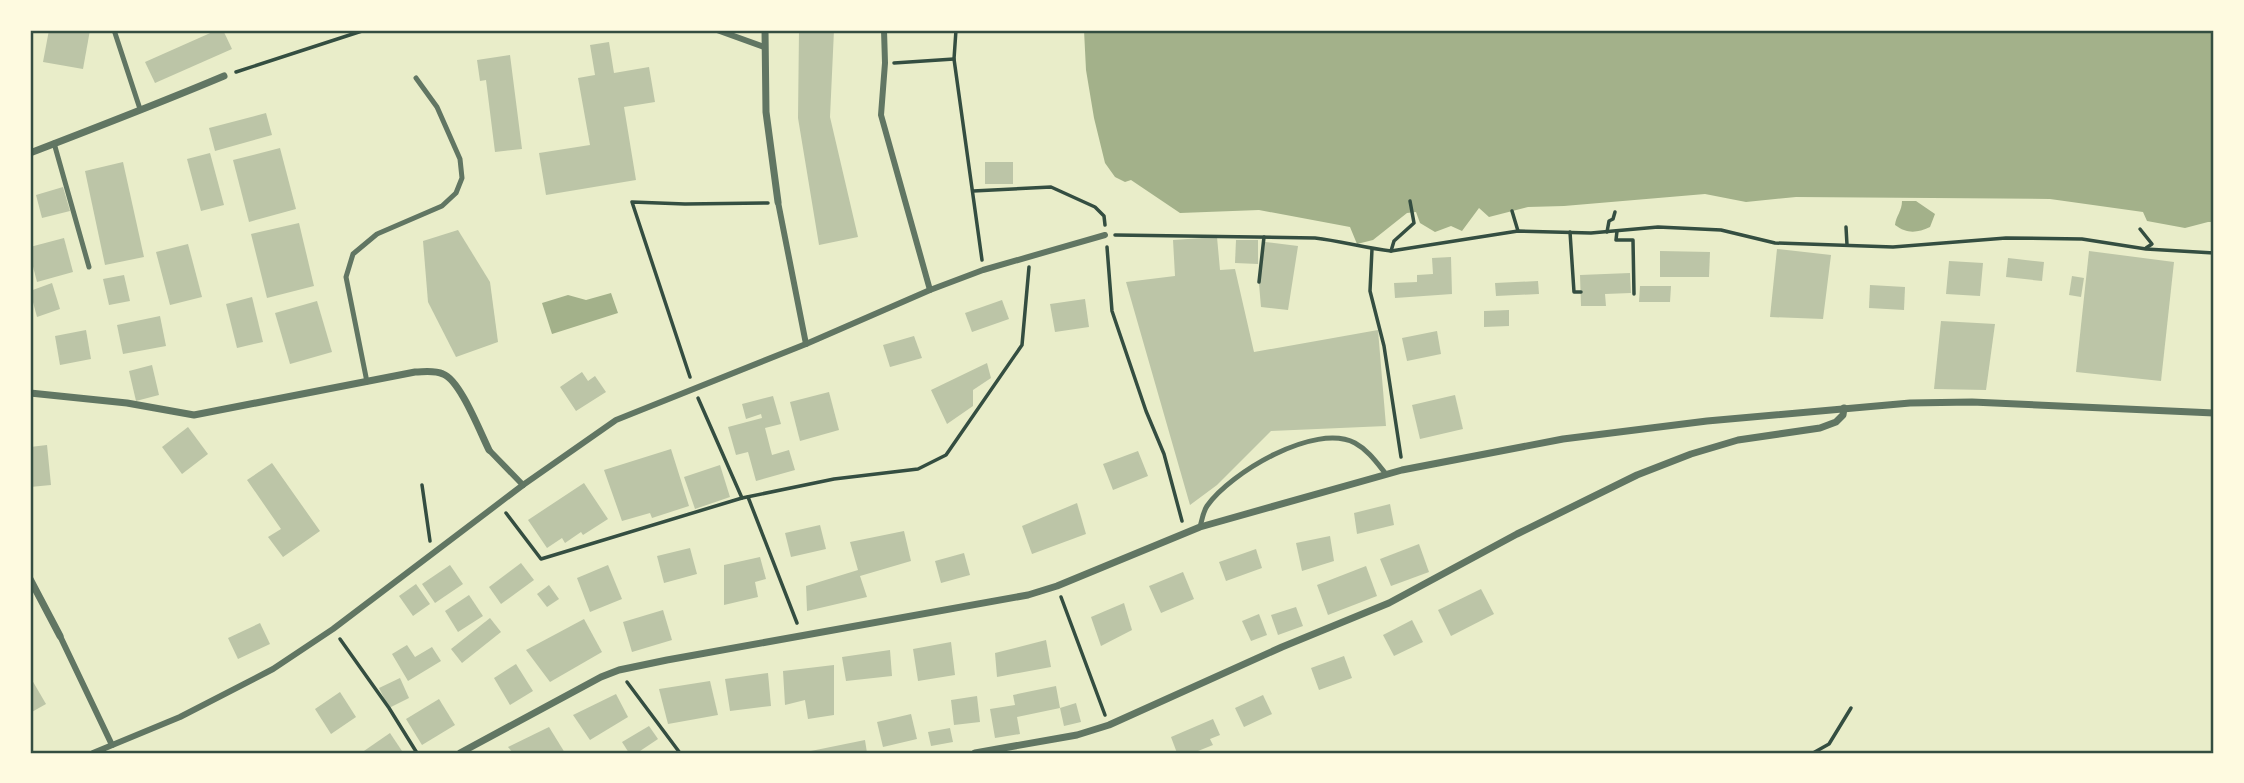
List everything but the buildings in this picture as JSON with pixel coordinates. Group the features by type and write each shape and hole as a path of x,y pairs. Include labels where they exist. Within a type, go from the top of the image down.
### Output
{"street":[{"path":"717,30 764,47"},
{"path":"765,30 766,112 778,202 806,344"},
{"path":"884,30 885,63 881,114 930,289"},
{"path":"30,153 224,76"},
{"path":"93,753 180,717 273,669 333,629 523,485 615,421 806,344 930,289 1030,255 1105,235"},
{"path":"30,393 127,403 194,415 432,371 449,377 455,383 489,450 523,485"},
{"path":"460,753 619,670 1028,595 1057,586 1200,527 1402,470 1563,439 1910,403 1972,402 2214,413"},
{"path":"975,753 1077,735 1109,725 1389,603 1517,534 1637,475 1691,454 1738,440 1820,428 1836,422 1843,415 1844,408"},
{"path":"30,579 112,745"}],"lane":[{"path":"114,30 140,109"},
{"path":"367,382 346,277 353,254 377,234 442,206 456,193 462,178 460,159 437,107 416,78"},
{"path":"54,144 89,267"},
{"path":"1200,527 1205,509 1217,494 1257,462 1286,448 1340,439 1355,443 1374,458 1386,474"}],"path":[{"path":"224,76 365,30"},
{"path":"956,30 954,59 983,270"},
{"path":"885,63 954,59"},
{"path":"972,191 1051,187 1095,207 1104,216 1112,311 1146,411 1164,454 1185,533"},
{"path":"1391,251 1394,241 1413,223 1410,201"},
{"path":"742,498 694,390 632,202 778,202"},
{"path":"1513,211 1518,231"},
{"path":"1608,232 1609,221 1614,219 1615,212"},
{"path":"1105,235 1345,241 1371,249 1391,251 1518,231 1608,232 1658,227 1721,230 1774,243 1893,247 2006,238 2082,239 2146,249 2214,253"},
{"path":"1846,227 1847,245"},
{"path":"2140,229 2152,244 2146,249"},
{"path":"1617,231 1616,240 1633,240 1634,294"},
{"path":"1570,232 1574,292 1580,292"},
{"path":"1259,282 1264,237"},
{"path":"1371,249 1370,291 1384,346 1402,470"},
{"path":"499,505 541,559 742,498 834,479 918,469 946,455 1022,345 1030,255"},
{"path":"422,485 432,553"},
{"path":"748,497 801,635"},
{"path":"1057,586 1109,725"},
{"path":"333,629 417,753"},
{"path":"619,670 680,753"},
{"path":"1813,753 1829,744 1851,708"}],"shaded area":[{"path":"1084,30 2214,30 2214,222 2185,228 2147,221 2143,212 2050,199 1796,197 1746,202 1705,194 1528,207 1489,217 1479,208 1462,231 1451,226 1435,232 1420,223 1416,212 1407,213 1373,240 1357,244 1350,227 1259,210 1180,213 1131,180 1125,182 1115,177 1105,163 1094,118 1086,70"},
{"path":"1902,201 1916,201 1935,214 1930,227 1912,232 1895,225"},
{"path":"611,293 618,313 552,334 542,303 568,295 586,300"}]}
